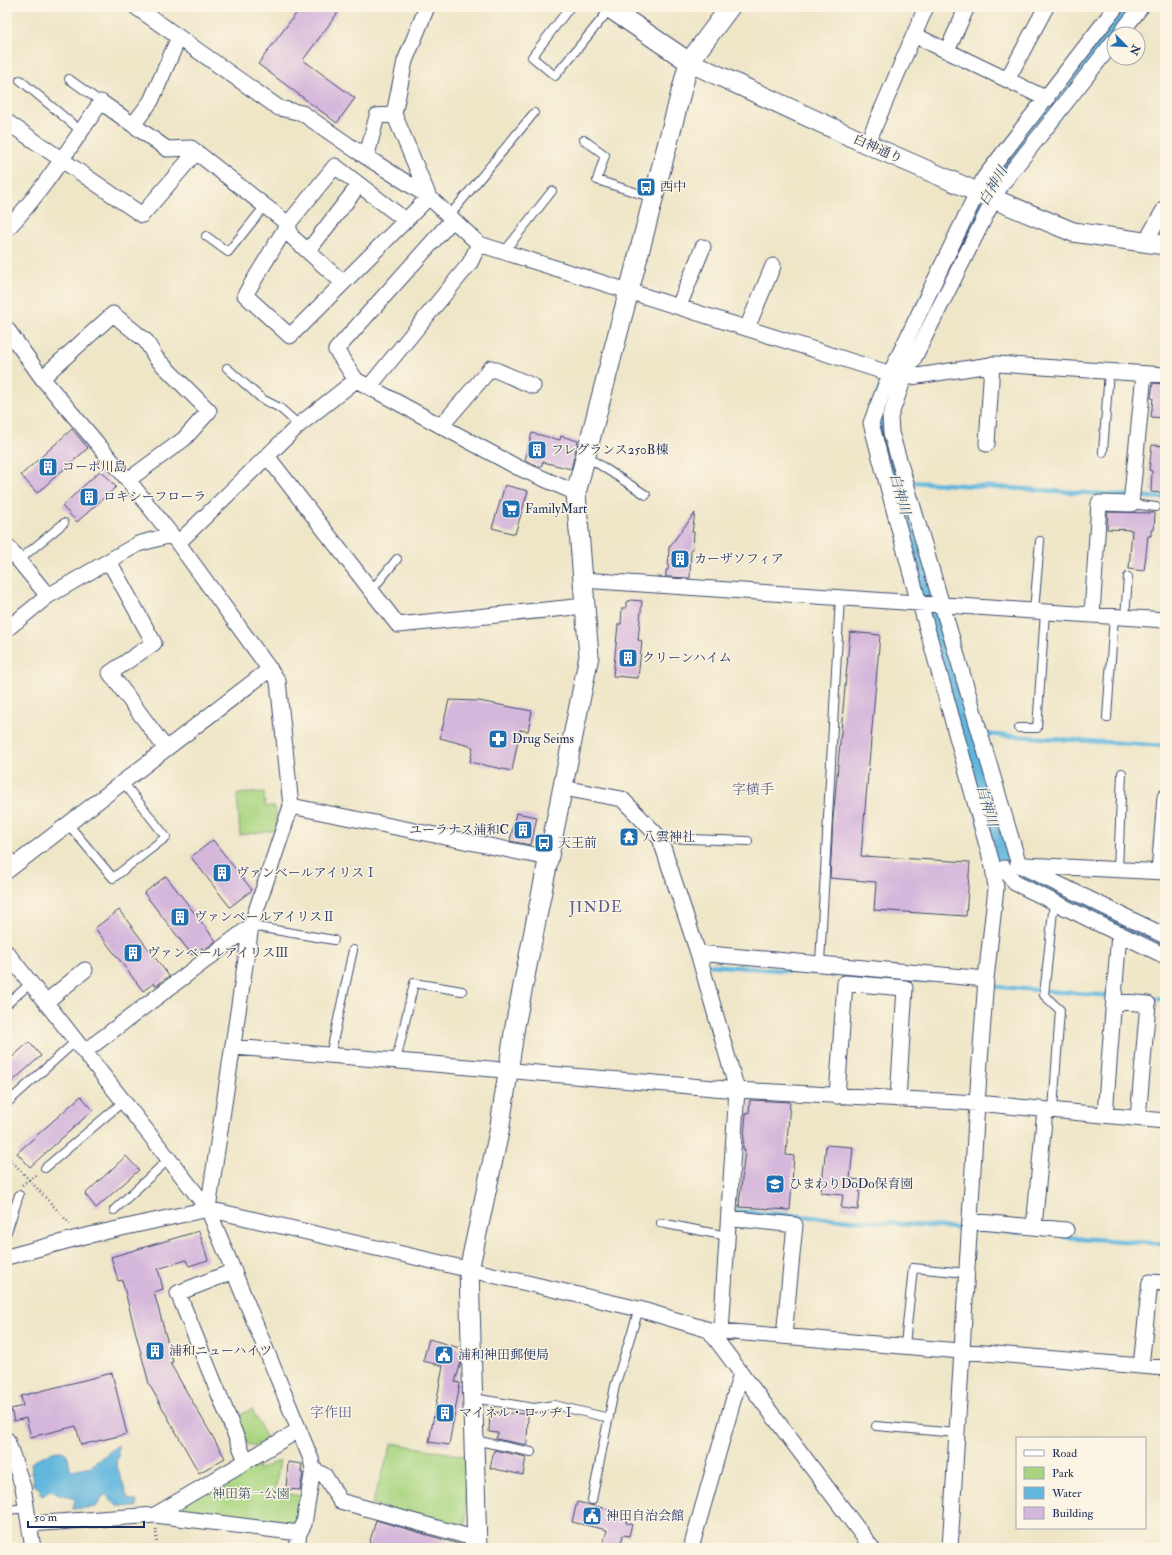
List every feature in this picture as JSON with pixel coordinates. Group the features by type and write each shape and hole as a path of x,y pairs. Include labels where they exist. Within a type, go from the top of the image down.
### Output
{"street":[{"path":"136,7 279,108 302,113 357,151 429,196 479,244 897,376 992,364 1165,375"},
{"path":"427,7 405,61 394,114 429,196"},
{"path":"313,1469 326,1476 340,1501 477,1544 468,1270 500,1132 515,1026 589,656 576,493 689,62 730,7"},
{"path":"867,144 926,7"},
{"path":"947,51 968,7"},
{"path":"1007,80 1046,7"},
{"path":"986,196 984,178 1047,99 1116,7"},
{"path":"1126,26 1141,7"},
{"name":"白神通り","path":"609,8 689,62 867,144 986,196 1073,232 1165,245"},
{"path":"914,35 1047,99"},
{"path":"133,125 152,101 179,37"},
{"path":"950,1548 977,1103 986,979 998,867 918,600 871,423 897,376 986,196 1001,184 1106,51"},
{"path":"8,226 21,214 61,160 100,102 167,149 191,148 288,224 291,236 342,282"},
{"path":"357,151 368,151 377,116 394,114"},
{"path":"7,122 142,215 196,152"},
{"path":"405,220 335,166 288,224 245,295 290,336 429,196"},
{"path":"308,251 359,185"},
{"path":"1145,243 1165,208"},
{"path":"451,217 336,350 362,384 517,467 576,493"},
{"path":"7,629 48,596 138,544 174,539 267,456 299,425 362,384 470,263 479,244"},
{"path":"679,306 703,247"},
{"path":"747,328 773,266"},
{"path":"42,378 113,314 146,341 156,358 209,411 184,439 128,480"},
{"path":"7,329 42,378 128,480 174,539 278,681 290,806 251,926 234,1047 208,1209"},
{"path":"987,444 992,364"},
{"path":"441,426 491,368 533,386"},
{"path":"1092,615 1099,503 1131,504 1144,374"},
{"path":"897,376 890,417 891,432 1019,865 1165,936"},
{"path":"267,456 398,625 585,606"},
{"path":"7,546 48,596"},
{"path":"109,561 154,643 110,673 166,749"},
{"path":"583,580 1165,620"},
{"path":"10,862 68,824 270,670"},
{"path":"563,788 622,799 660,838 698,953 737,1090 729,1218 715,1330 741,1373 872,1548"},
{"path":"998,867 1019,865 1162,872 1165,797"},
{"path":"290,806 549,858"},
{"path":"998,867 1015,883 1165,956"},
{"path":"80,1046 251,926"},
{"path":"1105,1115 1119,934"},
{"path":"7,952 208,1209 311,1459 313,1469 304,1524 299,1533 297,1548"},
{"path":"698,953 986,979"},
{"path":"46,1002 85,970"},
{"path":"837,1096 845,983 905,988 898,1099"},
{"path":"1114,1001 1148,1004 1138,1118"},
{"path":"234,1047 737,1090 977,1103 1165,1121"},
{"path":"1034,1227 1049,1110"},
{"path":"7,1257 81,1237 208,1209 639,1309 715,1330 1165,1368"},
{"path":"729,1218 795,1225 784,1336"},
{"path":"970,1221 1066,1230"},
{"path":"234,1271 178,1293 246,1462"},
{"path":"1141,1366 1150,1282 1165,1283"},
{"path":"691,1548 741,1373"},
{"path":"156,1515 299,1430"},
{"path":"7,1440 23,1487 33,1548"},
{"path":"30,1524 156,1515 299,1533"}],"lane":[{"path":"570,7 532,57 555,76 609,8"},
{"path":"70,79 100,102"},
{"path":"20,80 81,131"},
{"path":"451,217 534,113"},
{"path":"584,140 605,155 597,180 653,198"},
{"path":"504,252 552,191"},
{"path":"206,236 228,252 265,206"},
{"path":"227,368 262,400 280,408 299,425"},
{"path":"1103,452 1109,371"},
{"path":"586,456 646,495"},
{"path":"1131,504 1156,507"},
{"path":"19,560 64,523"},
{"path":"1019,728 1037,728 1040,541"},
{"path":"372,591 397,559"},
{"path":"1107,718 1120,617 1128,577"},
{"path":"820,963 840,598"},
{"path":"1118,870 1122,773"},
{"path":"68,824 113,878 166,837 122,782"},
{"path":"660,838 748,841"},
{"path":"1049,1110 1060,1010 1044,994 1054,902"},
{"path":"251,926 334,940"},
{"path":"330,1056 352,950"},
{"path":"7,1004 31,983"},
{"path":"396,1061 414,983 462,991"},
{"path":"7,1103 80,1046"},
{"path":"45,1168 124,1101"},
{"path":"114,1210 168,1159"},
{"path":"7,1232 19,1195"},
{"path":"661,1223 727,1236"},
{"path":"905,1345 914,1268 967,1273"},
{"path":"592,1500 616,1386 639,1309"},
{"path":"473,1398 534,1408 554,1405 609,1418"},
{"path":"876,1426 957,1433"},
{"path":"474,1440 531,1452"},
{"path":"7,1510 27,1508"}],"path":[{"path":"7,1156 81,1237"},
{"path":"19,1195 23,1183 45,1168"}],"green space":[{"path":"264,792 265,806 275,807 278,830 240,835 237,794"},
{"path":"252,1409 267,1439 254,1447 248,1444 236,1417"},
{"path":"392,1443 465,1456 466,1530 372,1504"},
{"name":"神田第一公園","path":"280,1460 275,1492 302,1496 298,1519 293,1523 182,1509 181,1503 259,1461 258,1470"}],"water":[{"path":"118,1445 118,1456 116,1463 128,1499 137,1501 137,1507 117,1506 105,1494 96,1507 73,1509 75,1499 51,1491 42,1496 40,1489 33,1485 31,1463 49,1453 60,1451 64,1452 68,1456 70,1468 73,1470 91,1466"}],"building":[{"path":"301,7 342,7 303,60 355,98 337,123 258,64"},
{"path":"1153,383 1165,384 1165,418 1151,417"},
{"name":"コーポ川島","path":"72,429 88,448 37,493 21,475"},
{"path":"532,433 560,440 561,436 578,441 571,469 543,462 541,467 525,460"},
{"path":"1152,445 1165,446 1165,493 1151,492 1152,471 1149,470"},
{"name":"ロキシーフローラ","path":"101,470 116,487 77,522 62,506"},
{"path":"505,485 528,491 515,534 492,528"},
{"path":"1108,512 1155,513 1154,530 1151,530 1151,536 1148,536 1144,571 1129,569 1132,530 1107,529"},
{"name":"カーザソフィア","path":"695,513 692,532 694,532 693,549 691,549 690,578 666,577 666,570 668,570 669,547"},
{"path":"631,600 642,601 638,640 642,641 638,678 613,676 618,624 621,624 622,608 626,608 626,602"},
{"path":"850,632 880,635 861,856 970,862 966,916 874,910 876,882 830,878 833,820"},
{"path":"449,700 479,701 532,711 528,731 520,730 512,771 470,762 473,747 440,738"},
{"name":"ユーラナス浦和C","path":"516,813 537,817 531,845 510,841"},
{"name":"ヴァンベールアイリスⅠ","path":"213,840 252,890 230,907 191,857"},
{"name":"ヴァンベールアイリスⅡ","path":"166,876 216,941 204,950 202,948 192,955 144,893"},
{"name":"ヴァンベールアイリスⅢ","path":"119,910 169,976 156,986 154,983 143,991 95,928"},
{"path":"29,1042 41,1056 7,1086 7,1062"},
{"path":"81,1096 93,1110 30,1167 17,1153"},
{"path":"750,1100 790,1102 786,1155 794,1156 790,1210 739,1207 745,1149 743,1149 746,1113 749,1113"},
{"path":"826,1145 853,1147 850,1179 861,1180 858,1210 841,1208 843,1195 821,1193"},
{"path":"126,1156 139,1170 96,1208 85,1194"},
{"name":"浦和ニューハイツ","path":"199,1231 208,1260 189,1266 186,1260 158,1269 163,1289 154,1292 173,1362 170,1363 225,1458 199,1473 149,1384 122,1280 118,1281 111,1257"},
{"path":"429,1339 460,1348 461,1362 455,1382 460,1383 449,1445 429,1442 443,1366 423,1361"},
{"path":"112,1373 127,1434 81,1445 76,1426 31,1437 26,1418 14,1421 11,1409 23,1406 21,1396"},
{"path":"490,1412 528,1414 527,1445 496,1439 498,1433 489,1432"},
{"path":"494,1450 526,1457 523,1475 490,1468"},
{"path":"288,1462 302,1464 301,1473 303,1473 300,1490 286,1489"},
{"path":"577,1502 628,1514 626,1523 632,1524 629,1536 623,1535 620,1548 602,1548 607,1530 572,1522"},
{"path":"376,1520 462,1545 462,1548 368,1548"}],"waterway":[{"name":"白神川","path":"1132,7 998,173 909,350 886,404 881,428 916,545 937,628 999,849 1010,869 1165,945"},
{"path":"897,481 1165,498"},
{"path":"966,733 1165,746"},
{"path":"709,965 928,981"},
{"path":"987,986 1111,996"},
{"path":"1149,998 1165,1000"},
{"path":"733,1211 1020,1233"},
{"path":"1064,1237 1165,1244"}],"place":[{"name":"西中","path":"646,187"},
{"name":"フレグランス250B棟","path":"537,450"},
{"name":"コーポ川島","path":"48,467"},
{"name":"ロキシーフローラ","path":"89,497"},
{"name":"FamilyMart","path":"511,509"},
{"name":"カーザソフィア","path":"680,559"},
{"name":"クリーンハイム","path":"628,658"},
{"name":"Drug Seims","path":"498,739"},
{"name":"ユーラナス浦和C","path":"523,830"},
{"name":"八雲神社","path":"629,837"},
{"name":"天王前","path":"544,843"},
{"name":"ヴァンベールアイリスⅠ","path":"222,873"},
{"name":"ヴァンベールアイリスⅡ","path":"180,917"},
{"name":"ヴァンベールアイリスⅢ","path":"133,953"},
{"name":"ひまわりDoDo保育園","path":"775,1184"},
{"name":"浦和ニューハイツ","path":"155,1351"},
{"name":"浦和神田郵便局","path":"444,1355"},
{"name":"マイネル・ロッヂⅠ","path":"445,1413"},
{"name":"神田自治会館","path":"592,1516"}],"district":[{"name":"字横手","path":"753,789"},
{"name":"JINDE","path":"596,907"},
{"name":"字作田","path":"331,1412"}]}
